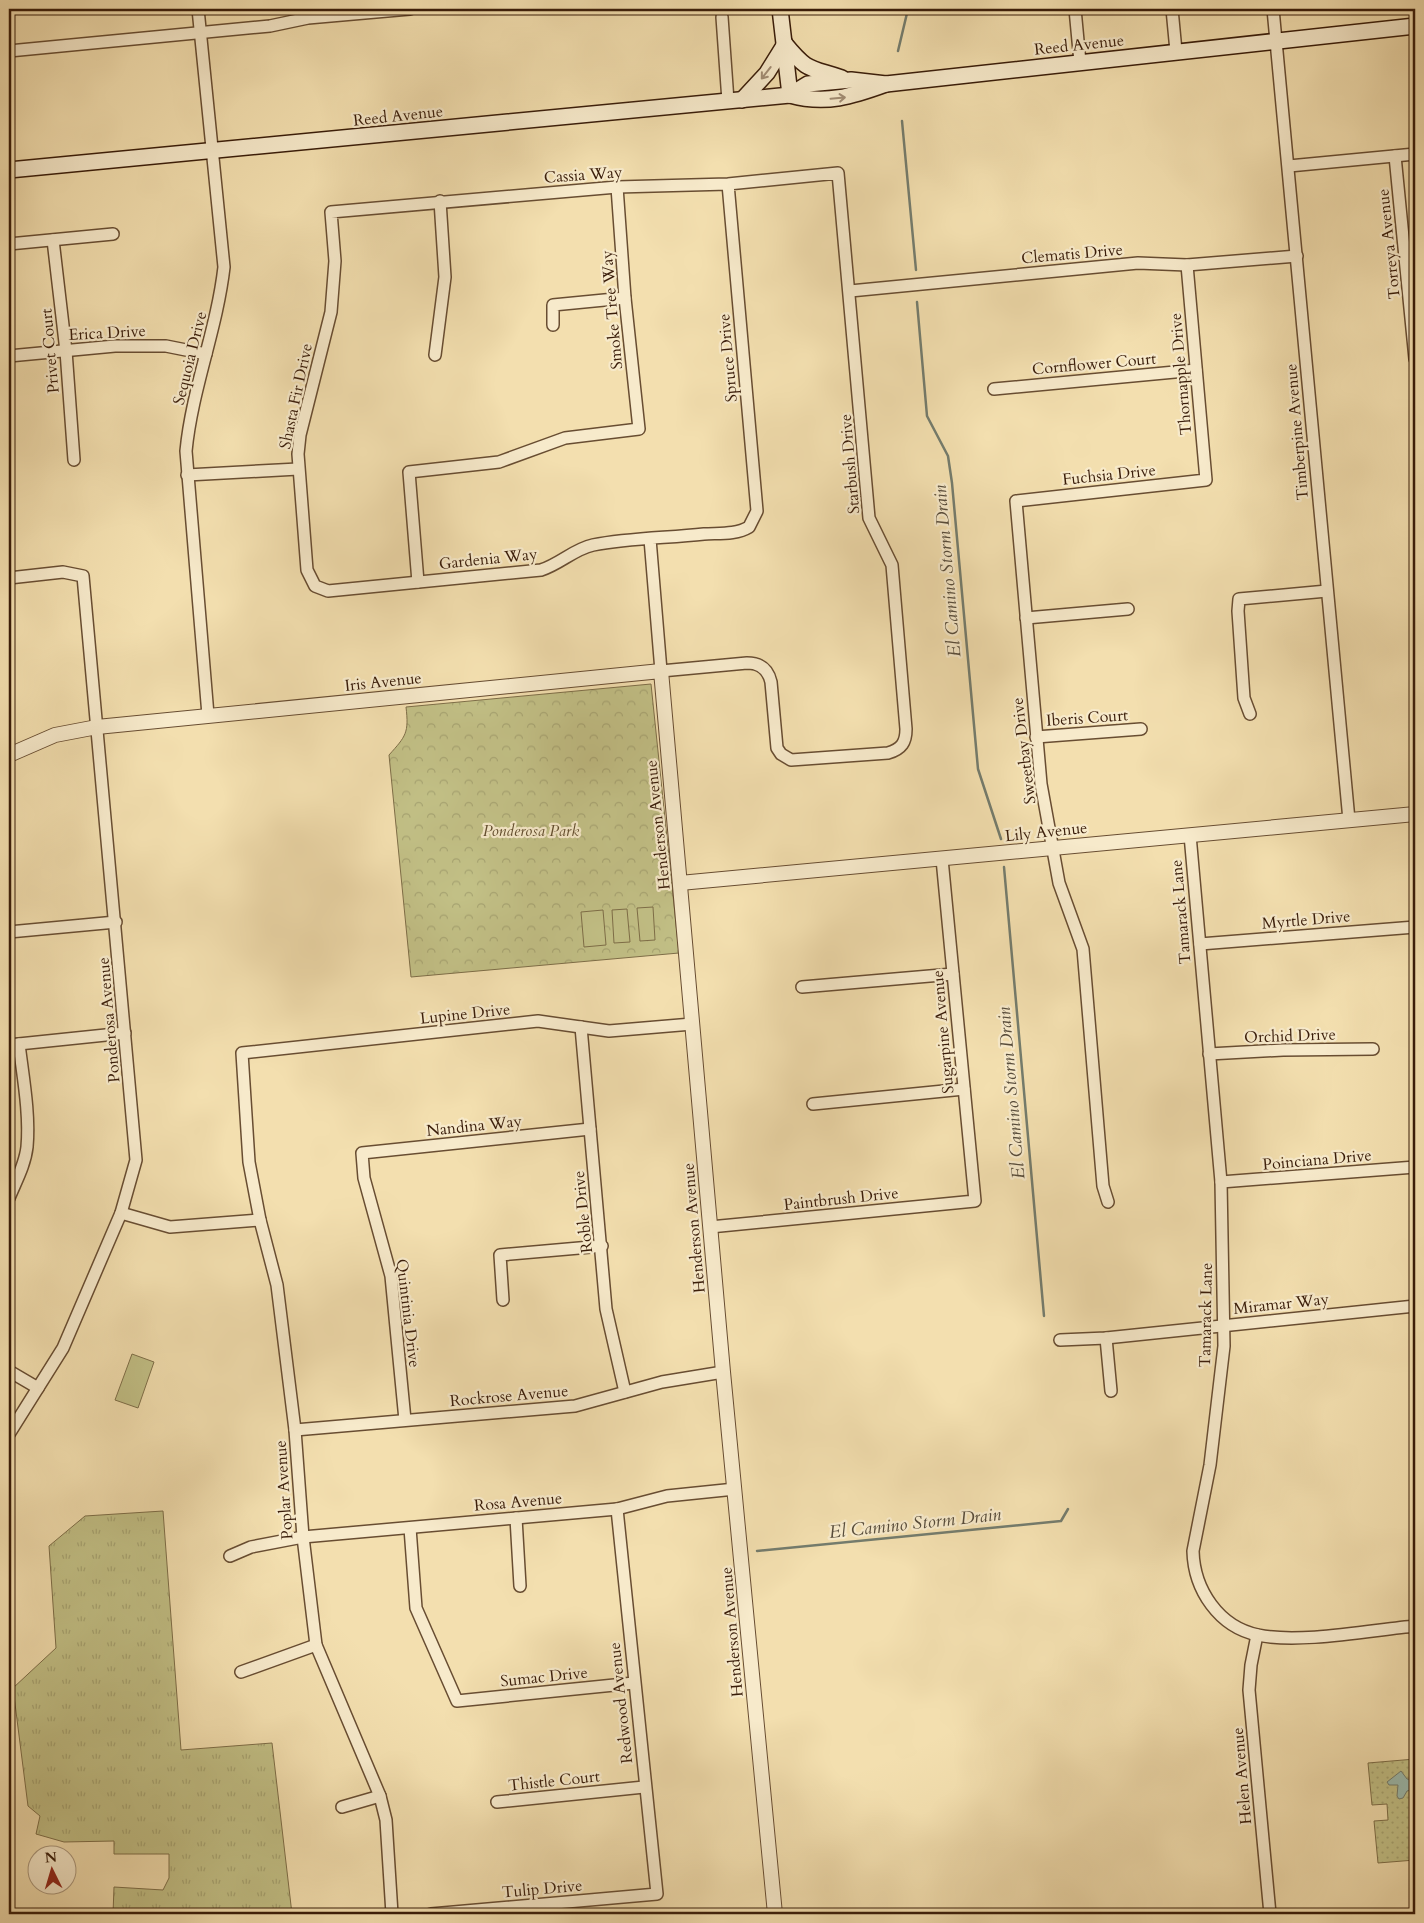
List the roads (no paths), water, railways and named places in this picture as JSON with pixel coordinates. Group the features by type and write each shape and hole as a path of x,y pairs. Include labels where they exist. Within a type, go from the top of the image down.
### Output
{"main road":[{"path":"780,9 790,95"},
{"name":"Reed Avenue","path":"790,95 808,84 850,80 886,84 1415,26"},
{"path":"784,44 802,64 812,70 850,80"},
{"path":"735,100 767,73 784,44"},
{"name":"Reed Avenue","path":"9,170 790,95 810,100 853,97 886,84"}],"street":[{"name":"Sequoia Drive","path":"198,9 214,151 224,267 221,296 188,427 186,451 208,715"},
{"path":"9,51 270,26 308,18 410,9"},
{"path":"1075,9 1080,62"},
{"path":"1172,9 1176,52"},
{"path":"1273,9 1276,42"},
{"path":"722,17 735,100"},
{"name":"Timberpine Avenue","path":"1276,42 1349,820"},
{"path":"1289,166 1415,154"},
{"name":"Torreya Avenue","path":"1396,156 1415,359"},
{"name":"Cassia Way","path":"331,212 617,187 728,184 838,173"},
{"name":"Starbush Drive","path":"764,668 771,682 777,748 781,754 790,760 800,761 888,753 902,746 906,737 906,729 892,565 869,518 838,173"},
{"name":"Spruce Drive","path":"728,184 757,511 749,527"},
{"name":"Smoke Tree Way","path":"418,582 409,472 499,462 565,438 639,429 625,298 617,187"},
{"path":"435,355 444,277 440,201"},
{"name":"Shasta Fir Drive","path":"315,586 307,570 298,469 300,435 332,312 335,261 331,212"},
{"path":"9,244 113,234"},
{"name":"Privet Court","path":"53,240 66,350 74,460"},
{"name":"Clematis Drive","path":"850,291 1138,263 1187,265 1297,256"},
{"name":"Thornapple Drive","path":"1187,265 1206,480"},
{"path":"554,325 553,305 625,298"},
{"name":"Erica Drive","path":"9,356 115,346 166,346 206,354"},
{"name":"Cornflower Court","path":"994,388 1196,370"},
{"path":"187,475 298,469"},
{"name":"Fuchsia Drive","path":"1016,500 1206,480"},
{"name":"Sweetbay Drive","path":"1016,500 1041,784 1059,883 1083,949 1103,1186 1108,1202"},
{"name":"Gardenia Way","path":"315,586 328,591 542,570 553,567 581,549 592,545 734,532 749,527"},
{"name":"Henderson Avenue","path":"650,539 710,1227 775,1914"},
{"name":"Ponderosa Avenue","path":"9,578 63,572 83,576 116,922 136,1160 121,1213 63,1348 9,1434"},
{"path":"1250,714 1244,698 1238,611 1239,599 1327,591"},
{"path":"1026,618 1128,609"},
{"name":"Iris Avenue","path":"9,755 55,735 97,726 747,663 764,668"},
{"name":"Iberis Court","path":"1036,737 1141,729"},
{"name":"Lily Avenue","path":"680,883 1415,814"},
{"name":"Tamarack Lane","path":"1190,835 1221,1182 1224,1346 1211,1459 1194,1546 1193,1564 1206,1598 1213,1608 1229,1623 1257,1635 1274,1637 1307,1636 1415,1626"},
{"name":"Sugarpine Avenue","path":"942,859 975,1201"},
{"path":"9,932 116,922"},
{"name":"Myrtle Drive","path":"1200,944 1415,927"},
{"path":"802,987 953,974"},
{"name":"Lupine Drive","path":"242,1053 538,1021 609,1031 692,1024"},
{"name":"Roble Drive","path":"581,1026 602,1246 606,1309 624,1392"},
{"path":"9,1198 22,1167 27,1147 27,1123 14,1044 125,1033"},
{"name":"Orchid Drive","path":"1209,1054 1283,1050 1373,1049"},
{"name":"Poplar Avenue","path":"242,1053 249,1162 260,1220 277,1285 295,1430 303,1537 316,1645 380,1796 386,1820 392,1914"},
{"path":"813,1104 964,1089"},
{"name":"Nandina Way","path":"362,1153 590,1129"},
{"name":"Quintinia Drive","path":"362,1153 364,1178 391,1276 405,1420"},
{"name":"Poinciana Drive","path":"1221,1182 1415,1167"},
{"name":"Paintbrush Drive","path":"710,1227 975,1201"},
{"path":"121,1213 170,1227 260,1220"},
{"path":"503,1300 500,1255 602,1246"},
{"name":"Miramar Way","path":"1060,1340 1106,1338 1415,1306"},
{"path":"1106,1338 1111,1391"},
{"path":"9,1371 38,1388"},
{"name":"Rockrose Avenue","path":"295,1430 575,1406 678,1378 724,1372"},
{"name":"Rosa Avenue","path":"230,1556 251,1547 303,1537 617,1508 667,1496 735,1490"},
{"name":"Redwood Avenue","path":"617,1508 644,1787 657,1894"},
{"path":"516,1518 520,1586"},
{"name":"Sumac Drive","path":"410,1528 416,1608 457,1701 634,1683"},
{"name":"Helen Avenue","path":"1257,1635 1251,1665 1249,1690 1270,1914"},
{"path":"241,1672 316,1645"},
{"name":"Thistle Court","path":"496,1802 644,1787"},
{"path":"342,1807 380,1796"},
{"name":"Tulip Drive","path":"431,1914 657,1894"}],"waterway":[{"name":"El Camino Storm Drain","path":"898,51 908,9"},
{"name":"El Camino Storm Drain","path":"902,121 916,270"},
{"name":"El Camino Storm Drain","path":"917,302 927,416 948,456 952,483 978,769 1001,839"},
{"name":"El Camino Storm Drain","path":"1004,867 1044,1316"},
{"name":"El Camino Storm Drain","path":"757,1551 1061,1521 1068,1509"}],"park label":[{"name":"Ponderosa Park","path":"531,830"}]}
